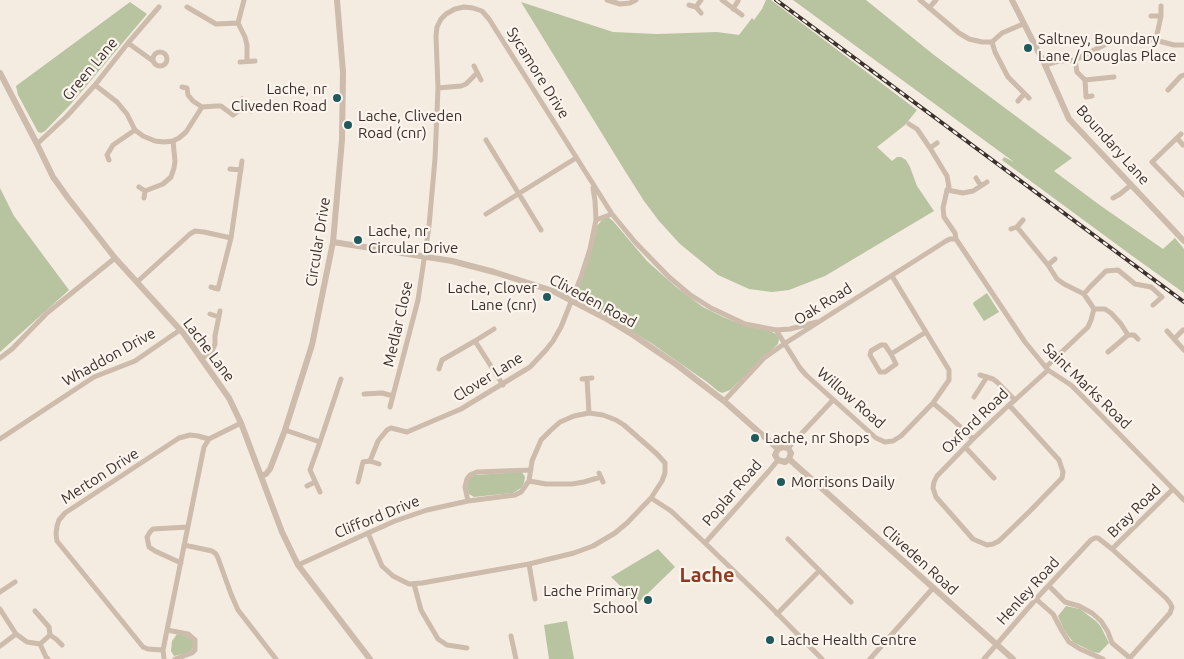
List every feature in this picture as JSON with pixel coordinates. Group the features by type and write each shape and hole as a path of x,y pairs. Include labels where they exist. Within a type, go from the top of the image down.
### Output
{"street":[{"path":"244,0 238,23 247,45 247,61"},
{"name":"Circular Drive","path":"261,476 270,469 285,430 312,345 333,242 342,140 343,72 337,0"},
{"path":"607,0 620,4 636,0"},
{"path":"696,7 701,0"},
{"path":"722,0 742,15"},
{"path":"920,0 949,26 969,39 992,42 1002,33 1023,24"},
{"path":"929,8 936,0"},
{"name":"Boundary Lane","path":"1012,0 1045,65 1069,119 1184,241"},
{"path":"733,9 738,1"},
{"path":"689,5 696,7 701,13"},
{"path":"1156,39 1161,6"},
{"path":"187,7 216,24 238,23"},
{"name":"Green Lane","path":"37,144 67,116 95,85 159,8"},
{"name":"Sycamore Drive","path":"424,257 429,226 433,177 438,88 437,27 441,19 455,9 473,8 482,11 489,19 612,214 651,260 669,277 701,302 745,324 776,330 790,329 817,322"},
{"path":"191,18 194,12"},
{"path":"1151,16 1161,16"},
{"path":"1045,65 1059,61 1075,60 1108,43 1130,39 1156,39 1174,45 1184,45"},
{"path":"992,42 1008,77 1029,98"},
{"path":"128,43 153,61"},
{"path":"1075,60 1077,72 1084,80 1086,97 1092,96"},
{"path":"240,62 255,61"},
{"path":"474,66 481,80"},
{"path":"1106,71 1107,78"},
{"name":"Lache Lane","path":"0,73 52,177 115,258 180,330 229,398 241,424 282,532 298,565 370,659"},
{"path":"438,88 456,88 466,84 477,73"},
{"path":"1168,90 1184,75"},
{"path":"1084,80 1114,77"},
{"path":"95,85 117,102 127,114 135,130 155,141 173,141 179,138 186,132 202,107"},
{"path":"194,86 185,88 188,95 202,107 222,106 234,117 246,105"},
{"path":"1018,101 1024,94"},
{"path":"242,99 251,111"},
{"path":"910,124 917,129 947,176 949,187 947,190 963,193 973,191 987,182"},
{"path":"106,156 113,145 135,130"},
{"path":"1183,145 1179,136 1152,162 1184,195"},
{"path":"486,140 541,230"},
{"path":"145,191 163,184 171,177 175,161 173,141"},
{"path":"930,148 937,144"},
{"path":"486,214 576,158"},
{"path":"211,287 218,289 232,238 242,161"},
{"path":"230,169 241,170"},
{"path":"976,178 981,186"},
{"name":"Clover Lane","path":"370,461 378,441 387,430 392,428 407,432 461,409 530,367 546,350 561,327 590,249 596,220 592,184"},
{"path":"1113,198 1131,185"},
{"path":"139,187 145,191"},
{"name":"Saint Marks Road","path":"947,190 943,208 944,216 955,233 956,239 1024,342 1047,369 1083,397 1184,500"},
{"path":"144,198 145,191"},
{"path":"1120,194 1124,202"},
{"path":"596,220 612,214"},
{"path":"1010,229 1017,227 1022,220"},
{"path":"1017,227 1057,279 1084,294 1094,309 1105,309 1111,313 1128,335"},
{"path":"137,282 190,234 196,231 232,238"},
{"name":"Oak Road","path":"724,401 764,358 784,344 946,241 956,239"},
{"name":"Cliveden Road","path":"333,242 452,261 553,291 633,335 677,365 724,401 778,449"},
{"name":"Medlar Close","path":"390,407 418,300 424,257"},
{"path":"0,358 12,349 47,313 115,258"},
{"path":"1048,265 1055,259"},
{"path":"1084,294 1106,272 1118,270 1135,284 1151,287 1162,297 1153,305"},
{"name":"Willow Road","path":"784,344 800,368 876,438 885,442 893,441 901,436 933,402 949,380 949,370 892,276"},
{"name":"Oxford Road","path":"1009,405 1059,460 1063,472 1062,478 999,541 987,545 974,539 936,497 933,488 937,476 1088,327 1092,320 1094,309"},
{"path":"201,359 212,351 215,344 220,314 210,314"},
{"name":"Whaddon Drive","path":"0,439 94,377 135,361 180,330"},
{"path":"434,363 440,366 442,360 494,330"},
{"path":"776,330 784,344"},
{"path":"1174,340 1183,330"},
{"path":"1167,331 1184,350"},
{"path":"891,354 926,332"},
{"path":"1108,352 1128,335 1134,335 1138,339"},
{"path":"475,340 503,385"},
{"path":"881,345 885,345 891,354 896,364 885,372 880,372 870,355 871,351 881,345"},
{"path":"980,375 997,382 1015,400"},
{"path":"974,397 987,377"},
{"path":"320,492 310,470 341,379"},
{"path":"587,379 589,413"},
{"path":"364,394 382,393 393,396"},
{"path":"788,448 833,400"},
{"path":"933,402 974,439"},
{"path":"368,532 382,566 408,584 529,564 574,553 593,546 615,534 651,498 665,473 665,463 661,458 624,425 603,415 589,413 574,416 560,422 541,440 532,461 529,481 546,484 572,484 601,477"},
{"path":"164,659 163,650 204,447 209,439 241,424"},
{"path":"285,430 320,442"},
{"name":"Merton Drive","path":"163,650 143,647 60,546 57,541 56,526 65,513 179,438 190,435 209,439"},
{"path":"788,448 791,453 789,459 784,462 778,460 775,455 778,449 788,448"},
{"path":"966,448 994,478"},
{"name":"Cliveden Road","path":"789,459 1013,659"},
{"name":"Poplar Road","path":"705,543 778,460"},
{"path":"358,482 363,462 370,461 380,464"},
{"path":"468,501 465,487 470,475 477,472 531,470"},
{"name":"Clifford Drive","path":"298,565 368,532 428,510 468,501 515,495 521,492 529,481"},
{"path":"307,486 315,482"},
{"name":"Bray Road","path":"1112,550 1173,489"},
{"path":"651,498 671,511 705,543 822,659"},
{"path":"181,563 149,547 148,538 153,529 188,528"},
{"name":"Henley Road","path":"984,659 1091,540 1098,538 1112,550"},
{"path":"788,539 851,602"},
{"path":"184,545 212,551 216,554 238,610 276,659"},
{"path":"1049,586 1066,602 1092,613 1101,621 1112,643 1130,659 1170,613 1172,607 1170,603 1112,550"},
{"path":"529,564 535,599"},
{"path":"777,614 819,571"},
{"path":"0,592 15,582"},
{"path":"414,584 421,610 438,639 447,644 467,648"},
{"path":"870,659 933,588"},
{"path":"1036,600 1053,614 1069,642 1080,650 1103,659"},
{"path":"0,609 16,634 27,642 40,644"},
{"path":"35,612 49,628 50,635 62,645"},
{"path":"167,630 188,634 196,642 195,650 192,653 175,659"},
{"path":"0,646 16,634"},
{"path":"40,644 50,635"},
{"path":"511,636 516,659"},
{"path":"40,644 48,659"}],"green space":[{"path":"766,0 771,0 917,110 905,125 877,147 892,161 897,157 906,160 917,186 934,211 825,276 789,290 772,292 749,289 718,275 680,244 659,221 625,171 521,2 613,32 657,34 717,32 739,35 752,18 754,20"},
{"path":"793,0 866,0 934,55 1072,158 1054,171 1163,249 1175,238 1184,249 1184,293 1002,160 1004,157 1014,162"},
{"path":"130,2 147,14 71,104 45,131 38,132 18,95 16,86"},
{"path":"0,188 14,216 69,290 0,352"},
{"path":"608,217 647,261 676,287 703,307 723,317 743,325 776,334 779,339 778,344 730,390 722,393 651,343 581,301 578,291 592,249 597,226"},
{"path":"987,293 999,312 984,321 973,304"},
{"path":"522,472 525,477 524,483 521,488 513,493 474,497 469,494 468,481 475,475"},
{"path":"658,549 675,567 638,603 611,577"},
{"path":"1066,606 1080,609 1101,627 1109,643 1099,653 1073,642 1064,630 1058,616"},
{"path":"567,621 574,659 549,659 544,625"},
{"path":"177,634 186,636 193,641 193,648 187,653 174,656 171,651 172,641"}],"railway":[{"path":"776,0 1184,302"}],"place":[{"name":"Saltney, Boundary Lane / Douglas Place","path":"1028,48"},
{"name":"Lache, nr Cliveden Road","path":"337,98"},
{"name":"Lache, Cliveden Road (cnr)","path":"348,125"},
{"name":"Lache, nr Circular Drive","path":"358,240"},
{"name":"Lache, Clover Lane (cnr)","path":"547,297"},
{"name":"Lache, nr Shops","path":"755,438"},
{"name":"Morrisons Daily","path":"781,482"},
{"name":"Lache Primary School","path":"648,600"},
{"name":"Lache Health Centre","path":"770,640"}],"district":[{"name":"Lache","path":"707,575"}]}
